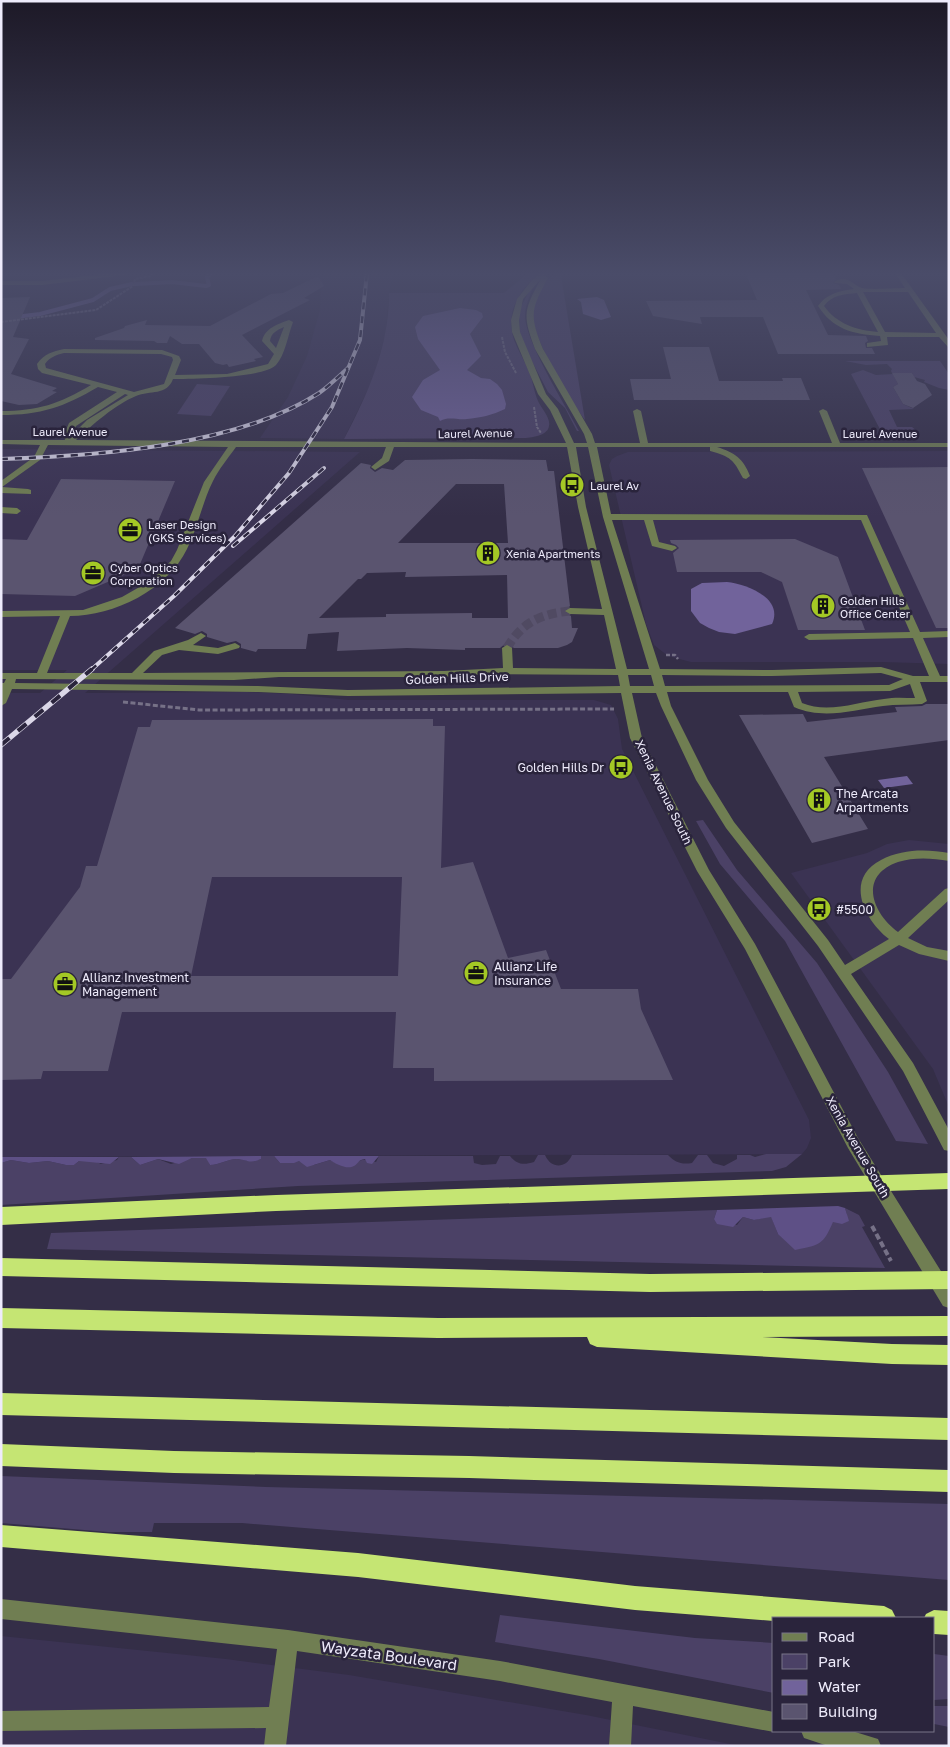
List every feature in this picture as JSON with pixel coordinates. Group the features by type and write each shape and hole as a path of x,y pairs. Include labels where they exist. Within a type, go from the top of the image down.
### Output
{"highway":[{"path":"1,1216 276,1202 949,1181"},
{"path":"1,1267 650,1283 949,1280"},
{"path":"1,1318 438,1328 949,1326"},
{"path":"438,1328 892,1354 949,1355"},
{"path":"1,1404 949,1429"},
{"path":"1,1455 174,1462 469,1467 949,1481"},
{"path":"1,1536 358,1565 635,1598 872,1617"},
{"path":"935,1622 949,1623"}],"street":[{"path":"50,355 41,364 42,369 45,371 134,394"},
{"path":"69,442 90,422 134,394 163,388 171,377 178,360 175,356 170,355"},
{"path":"171,377 210,377 239,374 271,366 277,355"},
{"name":"Xenia Avenue South","path":"525,355 542,394 554,409 571,444 582,507 622,671 636,738 703,871 750,947 853,1143 949,1300"},
{"path":"542,355 592,444 607,517 660,689 678,735 702,780 730,825 823,943 908,1067 949,1145"},
{"path":"1,412 30,413 54,408 98,384"},
{"path":"69,442 68,435 72,425 124,391"},
{"path":"637,410 644,444"},
{"path":"823,411 837,444"},
{"name":"Laurel Avenue","path":"1,442 390,445 949,445"},
{"path":"1,485 36,458 46,442"},
{"path":"1,614 96,612 124,601 142,591 170,566 181,552 208,480 234,444"},
{"path":"696,444 732,454 741,461 746,476"},
{"path":"379,468 386,459 390,445"},
{"path":"1,490 28,492"},
{"path":"1,510 17,511"},
{"path":"648,516 655,544 672,548"},
{"path":"607,517 864,517 936,679"},
{"path":"570,611 608,612"},
{"path":"41,676 66,614"},
{"path":"809,637 949,634"},
{"path":"135,676 158,653 192,642 201,636"},
{"path":"177,647 218,651 235,646"},
{"path":"506,648 508,671"},
{"name":"Golden Hills Drive","path":"1,676 234,677 279,674 444,674 508,671 827,673 881,670 913,680"},
{"path":"1,703 5,686 13,676"},
{"name":"Golden Hills Drive","path":"5,686 258,688 348,693 890,688 913,680 949,679"},
{"path":"793,688 793,694 798,705 812,711 894,701 922,701 913,680"},
{"path":"949,857 921,853 905,855 886,862 872,874 868,883 867,897 871,909 880,924 899,939 918,949 949,956"},
{"path":"843,973 899,939 949,892"},
{"name":"Wayzata Boulevard","path":"1,1609 288,1640 500,1671 772,1722"},
{"path":"275,1746 288,1640"},
{"path":"620,1746 623,1693"},
{"path":"1,1721 278,1717"},
{"path":"815,1732 871,1746"}],"path":[{"path":"665,655 675,655 679,660"},
{"path":"117,702 199,710 614,709"}],"shaded area":[{"path":"380,355 374,377 344,439 260,438 288,397 307,356"},
{"path":"1,449 360,452 85,693 247,692 349,700 594,700 611,705 618,719 622,749 809,1120 811,1138 802,1154 1,1157 1,693 40,693 67,670 1,670"},
{"path":"949,451 949,664 691,662 668,656 654,645 646,624 609,465 612,459 628,452"},
{"path":"909,840 949,844 949,1107 933,1069 791,873 867,853 887,844"},
{"path":"261,1156 261,1159 254,1161 233,1159 210,1165 206,1158 192,1158 179,1164 158,1159 140,1165 131,1157"},
{"path":"274,1156 379,1156 372,1164 367,1163 365,1159 354,1166 345,1167 330,1160 307,1167 299,1161 280,1163"},
{"path":"1,1157 119,1157 110,1164 79,1161 74,1165 66,1165 48,1161 29,1163 11,1160 1,1163"},
{"path":"838,1206 845,1208 849,1221 842,1224 833,1222 820,1243 795,1250 778,1234 771,1217 754,1220 743,1217 733,1227 717,1224 714,1219 717,1210"},
{"path":"1,1636 226,1659 349,1675 586,1715 740,1746 1,1746"}],"green space":[{"path":"380,355 521,355 530,375 535,394 549,420 548,429 538,436 526,438 344,439 362,404"},
{"path":"528,355 538,355 579,431 577,431 565,408 548,392"},
{"path":"546,355 574,355 585,420 571,399"},
{"path":"845,361 940,361 949,374 949,390 924,382 925,380 914,377 912,373 892,373 892,369 887,364 866,365"},
{"path":"863,370 876,375 893,374 898,384 893,387 903,404 914,409 889,410 897,427 912,427 917,431 914,433 917,435 883,435 851,374"},
{"path":"197,384 230,386 211,416 177,414"},
{"path":"703,820 737,870 817,963 888,1072 928,1144 896,1141 785,941 720,864 696,821"},
{"path":"766,1154 802,1154 786,1167 772,1171 298,1186 1,1205 1,1163 11,1160 29,1163 48,1161 74,1165 79,1161 95,1161 101,1164 117,1160 119,1157 131,1157 140,1165 158,1159 171,1164 192,1158 207,1158 210,1165 233,1159 253,1161 261,1159 261,1156 274,1156 280,1163 299,1161 314,1165 330,1160 353,1166 363,1160 376,1162 379,1156 473,1156 474,1163 482,1165 496,1164 500,1156 510,1156 518,1163 524,1164 534,1162 538,1155 545,1155 551,1163 558,1166 566,1163 572,1155 668,1155 676,1161 685,1164 692,1163 698,1155 707,1155 713,1163 724,1166 737,1159 737,1155 755,1157"},
{"path":"845,1208 859,1215 865,1226 862,1227 885,1268 47,1249 51,1233 717,1210 714,1219 737,1225 743,1217 754,1220 771,1216 778,1234 833,1222 847,1215"},
{"path":"1,1476 266,1487 949,1504 949,1580 242,1523 154,1523 152,1532 108,1532 1,1523"},
{"path":"500,1615 695,1638 772,1643 772,1693 599,1659 495,1642"},
{"path":"935,1654 949,1656 949,1699 935,1700"},
{"path":"935,1706 949,1706 949,1727 935,1724"}],"water":[{"path":"429,355 480,355 481,356 467,370 481,378 490,379 497,384 502,390 506,404 505,409 476,418 440,421 438,417 421,410 412,397 423,380 440,370"},
{"path":"727,582 753,589 768,600 773,607 772,624 735,634 719,632 700,623 691,611 691,589 702,583"},
{"path":"907,776 913,784 884,788 878,780"}],"building":[{"path":"1,355 21,355 11,374 57,388 52,391 57,392 37,404 19,405 1,401"},
{"path":"208,355 261,355 263,357 254,359 256,361 229,367 227,364 215,363"},
{"path":"665,355 711,355 719,381 783,381 782,378 801,378 810,400 634,400 630,379 671,379"},
{"path":"892,373 912,373 917,381 925,384 932,395 913,408 903,404 893,387 898,384"},
{"name":"Xenia Apartments","path":"405,460 546,460 548,471 554,471 570,606 563,612 571,616 572,628 578,628 572,642 558,648 514,648 506,643 500,648 465,648 465,650 407,648 337,651 339,632 308,634 306,649 258,649 256,652 241,648 241,644 236,641 227,643 207,637 207,634 202,631 195,634 175,628 361,463 371,465 370,468 375,472 382,468 393,470","holes":["456,484 504,484 508,543 398,543","406,572 405,577 507,575 508,618 472,618 472,613 386,614 386,617 319,618 358,579 361,579 367,573"]},
{"path":"949,467 949,628 936,628 862,468"},
{"path":"61,479 175,481 138,569 75,596 1,594 1,539 27,540"},
{"name":"Golden Hills Office Center","path":"795,539 838,557 865,630 798,630 782,582 761,572 677,572 673,553 679,548 671,543 670,540"},
{"name":"The Arcata Arpartments","path":"926,704 949,704 949,740 824,757 868,829 812,843 739,715 803,714 807,722 897,712 895,707 922,706"},
{"path":"433,719 433,726 445,726 441,868 473,862 508,958 546,950 561,989 638,989 641,1009 673,1080 434,1081 434,1068 393,1068 396,1012 122,1012 108,1071 43,1071 41,1079 1,1080 1,979 11,979 80,887 86,866 97,866 138,727 150,727 152,720","holes":["212,877 402,877 398,976 191,976"]}],"tunnel":[{"path":"507,648 519,632 533,621 550,614 570,611"}],"railway":[{"path":"91,670 174,596 235,536 289,473 332,407 354,355"},
{"path":"1,459 122,451 208,436 248,425 286,411 319,393 348,368"},
{"path":"233,546 324,468"},
{"path":"1,745 92,669"}],"place":[{"name":"Laurel Av","path":"572,485"},
{"name":"Laser Design (GKS Services)","path":"130,530"},
{"name":"Xenia Apartments","path":"488,553"},
{"name":"Cyber Optics Corporation","path":"93,573"},
{"name":"Golden Hills Office Center","path":"823,606"},
{"name":"Golden Hills Dr","path":"621,767"},
{"name":"The Arcata Arpartments","path":"819,800"},
{"name":"#5500","path":"819,909"},
{"name":"Allianz Life Insurance","path":"476,973"},
{"name":"Allianz Investment Management","path":"65,984"}]}
